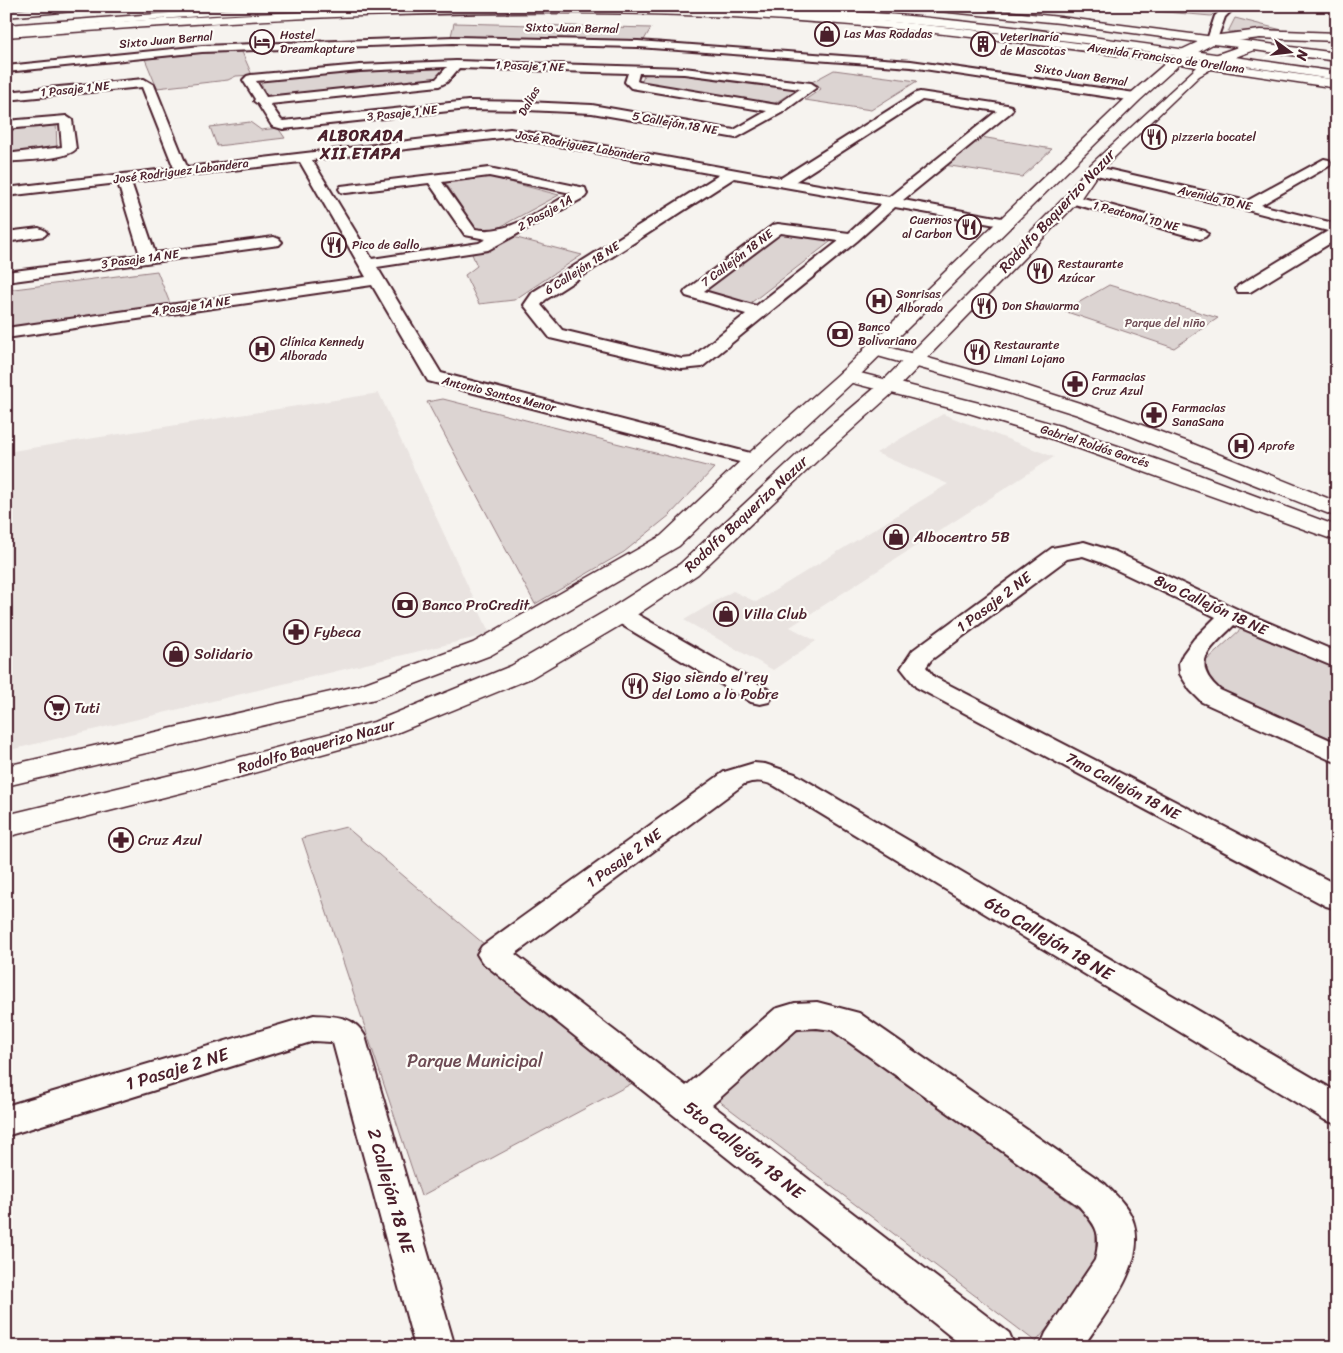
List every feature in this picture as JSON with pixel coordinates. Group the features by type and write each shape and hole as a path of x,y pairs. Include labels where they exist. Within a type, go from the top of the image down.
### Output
{"main road":[{"path":"6,14 95,6"},
{"path":"6,20 173,6"},
{"path":"6,28 212,12 341,6"},
{"path":"654,6 764,16"},
{"name":"Avenida Francisco de Orellana","path":"675,6 795,12 962,26 1187,52"},
{"name":"Avenida Francisco de Orellana","path":"839,6 1048,25 1187,52 1214,61 1337,84"},
{"name":"Avenida Francisco de Orellana","path":"919,6 1060,20 1337,57"},
{"name":"Avenida Francisco de Orellana","path":"6,34 215,18 442,9 630,10 764,16 1187,52 1238,50 1337,65"},
{"path":"1212,40 1274,34 1337,36"},
{"name":"Rodolfo Baquerizo Nazur","path":"6,776 365,693 482,649 670,541 755,460 848,376 1135,97 1187,52 1212,40"},
{"path":"1253,46 1287,42 1337,44"},
{"name":"Rodolfo Baquerizo Nazur","path":"6,826 192,780 384,728 521,672 620,614 689,569 810,455 889,386 1013,257 1072,199 1093,170 1196,73 1214,61 1238,50 1253,46"},
{"name":"Avenida Francisco de Orellana","path":"1214,61 1337,76"},
{"name":"Gabriel Roldós Garcés","path":"874,349 998,383 1103,418 1337,510"},
{"name":"Gabriel Roldós Garcés","path":"848,376 1050,431 1155,466 1337,534"}],"street":[{"path":"1212,40 1220,16 1231,6"},
{"name":"Sixto Juan Bernal","path":"6,69 202,49 453,40 554,54 638,44 911,64 1135,97"},
{"name":"1 Pasaje 1 NE","path":"260,101 249,79 360,68 456,64 554,54 636,68 713,73 810,87"},
{"name":"Dalias","path":"510,133 554,54"},
{"path":"260,101 439,82 443,80 456,64"},
{"path":"636,68 631,82 635,85 779,109"},
{"name":"1 Pasaje 1 NE","path":"6,96 148,84 182,171"},
{"name":"5 Callejón 18 NE","path":"526,106 592,109 736,134 779,109 810,87"},
{"path":"758,312 852,238 892,202 1007,109 920,96 784,182"},
{"name":"3 Pasaje 1 NE","path":"260,101 278,124 468,106 526,106"},
{"path":"6,125 66,120 69,149 63,152 6,158"},
{"name":"José Rodriguez Labandera","path":"6,192 510,133 1007,223"},
{"name":"Antonio Santos Menor","path":"302,156 434,377 755,460"},
{"path":"1249,206 1324,163"},
{"name":"Avenida 1D NE","path":"1093,170 1249,206 1337,230"},
{"name":"2 Pasaje 1A","path":"346,189 489,172 580,191 580,194 483,247 367,264"},
{"name":"6 Callejón 18 NE","path":"732,173 539,296 532,305 556,334 690,365 696,363 758,312"},
{"path":"123,178 149,258"},
{"path":"433,179 470,232 483,235 513,231"},
{"name":"1 Peatonal 1D NE","path":"1072,199 1200,234"},
{"name":"7 Callejón 18 NE","path":"758,312 692,293 778,228 852,238"},
{"path":"1244,289 1337,230"},
{"path":"6,237 39,233"},
{"name":"3 Pasaje 1A NE","path":"6,277 274,242"},
{"name":"4 Pasaje 1A NE","path":"6,333 376,280"},
{"name":"8vo Callejón 18 NE","path":"1084,549 1108,557 1231,615 1337,661"},
{"name":"1 Pasaje 2 NE","path":"913,668 922,655 1060,553 1084,549"},
{"path":"620,614 760,696"},
{"path":"1231,615 1194,654 1190,665 1192,676 1199,687 1211,696 1337,753"},
{"name":"7mo Callejón 18 NE","path":"913,668 924,682 1337,898"},
{"name":"1 Pasaje 2 NE","path":"493,954 734,778 760,771"},
{"name":"6to Callejón 18 NE","path":"760,771 793,785 1337,1110"},
{"name":"5to Callejón 18 NE","path":"493,954 995,1347"},
{"path":"687,1106 787,1018 803,1014 816,1014 832,1016 847,1022 1092,1195 1106,1210 1116,1225 1117,1248 1113,1266 1060,1347"},
{"name":"1 Pasaje 2 NE","path":"6,1121 314,1028 338,1029 348,1036"},
{"name":"2 Callejón 18 NE","path":"348,1036 435,1347"}],"shaded area":[{"path":"379,393 490,634 6,751 6,452"},
{"name":"Albocentro 5B","path":"943,414 1054,457 790,627 816,641 773,670 684,620 733,591 756,602 948,484 876,453"}],"green space":[{"path":"1098,6 1222,6 1211,16"},
{"path":"1235,18 1282,30 1228,32"},
{"path":"454,23 651,28 644,40 451,36"},
{"path":"242,52 252,75 236,76 228,80 157,88 145,59 200,53"},
{"path":"446,66 435,80 267,98 260,80 363,70"},
{"path":"834,70 917,81 871,110 805,100 821,89 818,85 810,83"},
{"path":"645,71 683,72 800,87 772,105 641,84"},
{"path":"56,121 57,149 6,156 6,128"},
{"path":"250,122 261,130 278,128 285,138 217,146 210,127"},
{"path":"981,137 1052,149 1022,177 944,165"},
{"path":"487,176 559,195 498,228 477,230 445,182"},
{"path":"781,228 834,239 748,305 691,292"},
{"path":"513,237 582,255 514,300 479,304 465,275 477,266 472,254"},
{"path":"157,271 171,306 6,330 6,290"},
{"name":"Parque del niño","path":"1109,285 1218,318 1174,348 1064,311"},
{"path":"443,399 714,468 670,515 624,552 535,604 427,402"},
{"path":"1242,628 1337,669 1337,741 1215,687 1208,674 1206,661"},
{"name":"Parque Municipal","path":"346,827 642,1078 421,1196 302,838"},
{"path":"807,1029 834,1031 1090,1217 1096,1234 1095,1268 1036,1342 714,1097 784,1034"}],"place":[{"name":"Las Mas Rodadas","path":"827,34"},
{"name":"Hostel Dreamkapture","path":"262,42"},
{"name":"Veterinaría de Mascotas","path":"983,44"},
{"name":"pizzeria bocatel","path":"1154,137"},
{"name":"Cuernos al Carbon","path":"969,227"},
{"name":"Pico de Gallo","path":"334,245"},
{"name":"Restaurante Azúcar","path":"1040,271"},
{"name":"Sonrisas Alborada","path":"879,301"},
{"name":"Don Shawarma","path":"984,306"},
{"name":"Banco Bolivariano","path":"840,334"},
{"name":"Clínica Kennedy Alborada","path":"262,349"},
{"name":"Restaurante Limani Lojano","path":"977,352"},
{"name":"Farmacias Cruz Azul","path":"1075,384"},
{"name":"Farmacias SanaSana","path":"1154,415"},
{"name":"Aprofe","path":"1241,446"},
{"name":"Albocentro 5B","path":"896,537"},
{"name":"Banco ProCredit","path":"405,605"},
{"name":"Villa Club","path":"726,614"},
{"name":"Fybeca","path":"296,632"},
{"name":"Solidario","path":"176,654"},
{"name":"Sigo siendo el rey del Lomo a lo Pobre","path":"635,686"},
{"name":"Tuti","path":"57,708"},
{"name":"Cruz Azul","path":"121,840"}],"district":[{"name":"ALBORADA XII ETAPA","path":"361,144"}]}
